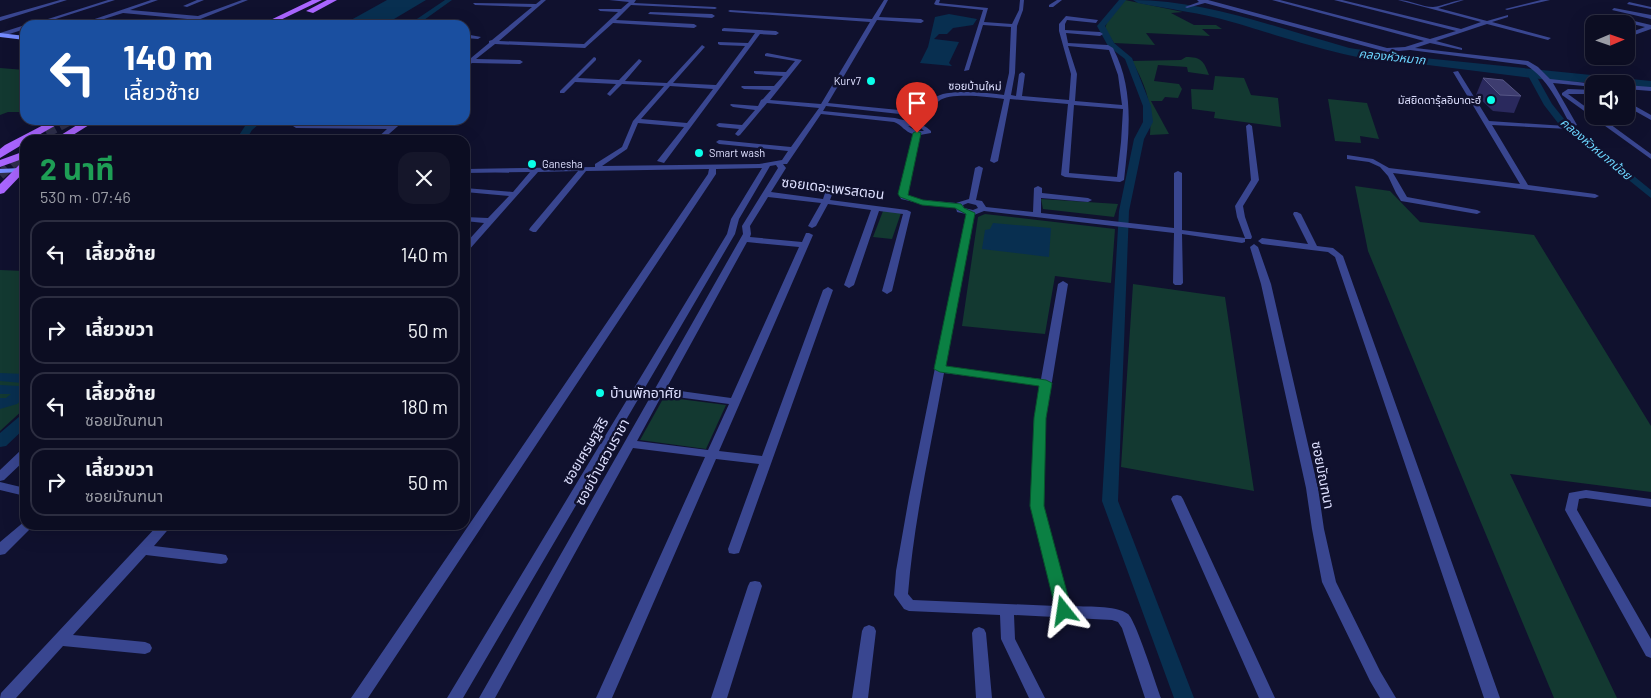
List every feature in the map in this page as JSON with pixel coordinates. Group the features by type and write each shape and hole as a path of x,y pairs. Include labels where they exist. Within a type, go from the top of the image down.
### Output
{"main road":[{"path":"275,20 318,0"},
{"path":"281,20 324,0"},
{"path":"290,20 333,0"},
{"path":"305,17 340,0"},
{"path":"32,135 51,125"},
{"path":"66,135 83,125"},
{"path":"3,151 20,142"},
{"path":"0,164 20,156"},
{"path":"0,191 20,171"}],"street":[{"path":"0,12 42,0"},
{"path":"0,19 65,0"},
{"path":"48,20 113,0"},
{"path":"95,20 156,0"},
{"path":"186,6 202,0"},
{"path":"122,11 198,18 246,0"},
{"path":"471,61 491,42 544,0"},
{"path":"611,0 715,8"},
{"path":"470,171 767,166 779,164 787,160 822,107 886,0"},
{"path":"938,0 936,4 985,8 966,70"},
{"path":"994,161 1012,73 1014,26 1021,10 1022,0"},
{"path":"1051,6 1060,0"},
{"path":"1187,7 1207,0 1387,50 1406,49 1521,60 1538,69 1574,125 1567,128 1486,123"},
{"path":"1274,0 1431,41 1484,57"},
{"path":"1336,0 1460,31"},
{"path":"1400,0 1548,38"},
{"path":"1434,8 1462,0"},
{"path":"1507,9 1548,0"},
{"path":"491,42 585,46 633,1"},
{"path":"1629,3 1651,8"},
{"path":"475,4 537,6"},
{"path":"659,24 676,6"},
{"path":"1614,9 1651,17"},
{"path":"600,10 623,11"},
{"path":"730,11 921,21"},
{"path":"650,13 712,16"},
{"path":"1406,49 1486,21 1506,16"},
{"path":"1065,44 1101,46 1111,49 1122,79 1126,107 1125,142 1120,180 1065,175 1074,74 1065,44 1062,24 1066,18 1096,21"},
{"path":"611,21 694,26"},
{"path":"981,23 1014,26"},
{"path":"1635,23 1651,27"},
{"path":"1636,33 1651,27"},
{"path":"0,35 20,29"},
{"path":"724,30 776,33"},
{"path":"1062,31 1100,34"},
{"path":"661,161 759,32"},
{"path":"1636,33 1651,36"},
{"path":"0,35 20,37"},
{"path":"470,36 478,37"},
{"path":"720,43 749,45"},
{"path":"624,167 622,152 636,122 702,46"},
{"path":"478,55 510,55"},
{"path":"738,134 773,88 799,59 767,55"},
{"path":"562,92 594,59"},
{"path":"471,61 520,62"},
{"path":"610,94 639,61"},
{"path":"756,72 785,74"},
{"path":"1456,72 1525,186"},
{"path":"1019,98 1022,74"},
{"path":"574,80 718,87"},
{"path":"1547,81 1585,84"},
{"path":"744,86 773,88"},
{"path":"973,88 1008,94"},
{"path":"1635,88 1651,89"},
{"path":"1585,92 1568,91 1564,94 1585,109"},
{"name":"ซอยบ้านใหม่","path":"822,107 909,113 929,109 935,100 950,94 1008,94 1019,98 1126,107"},
{"path":"763,101 822,107 905,124 917,124 929,132 917,133 908,130 904,126 905,124"},
{"path":"733,105 758,108"},
{"path":"1635,109 1651,118"},
{"path":"636,122 689,125"},
{"path":"384,135 396,125"},
{"path":"718,125 743,127"},
{"path":"1607,125 1651,157"},
{"path":"296,126 394,127"},
{"name":"ซอยมัณฑนา","path":"1249,126 1255,180 1239,202 1238,209 1266,284 1310,479 1329,582 1375,676 1388,698"},
{"path":"917,133 903,194 904,197 922,202 958,206 960,210 982,205 983,209 1146,225 1330,250 1339,256 1492,698"},
{"path":"719,142 794,149"},
{"path":"594,168 622,152"},
{"path":"1350,157 1377,162 1388,170 1399,194 1404,199 1477,212"},
{"name":"ซอยบ้านสวนราชา","path":"487,698 745,239 747,234 746,226 782,168 779,164"},
{"path":"359,698 712,173 713,166"},
{"name":"ซอยเศรษฐสิริ","path":"455,698 731,234 735,218 767,166"},
{"path":"0,171 20,168"},
{"path":"533,230 585,168"},
{"path":"979,168 915,497 902,571 901,595 910,604 1113,614 1123,618 1128,626 1153,698"},
{"path":"470,243 537,169"},
{"path":"1388,170 1595,196"},
{"path":"1178,173 1176,229 1178,283"},
{"path":"604,698 808,235 826,201 831,187"},
{"path":"470,190 515,194"},
{"path":"1037,214 1038,191 1088,200"},
{"name":"ซอยเดอะเพรสตอน","path":"765,194 907,212 886,291"},
{"path":"849,285 876,207"},
{"path":"1297,214 1313,248"},
{"path":"470,219 490,221"},
{"path":"745,239 808,235"},
{"path":"1063,284 1040,418 1037,506 1064,611"},
{"path":"734,549 828,290"},
{"path":"940,369 1046,383"},
{"path":"659,391 735,402"},
{"path":"629,444 766,461"},
{"path":"0,477 20,458"},
{"path":"0,486 20,491"},
{"path":"1651,503 1586,494 1572,496 1572,510 1651,652"},
{"path":"1177,499 1267,698"},
{"path":"0,550 22,530"},
{"path":"6,698 161,530"},
{"path":"142,550 222,559"},
{"path":"719,698 755,586"},
{"path":"1007,609 1008,639 1037,698"},
{"path":"860,698 869,631"},
{"path":"979,633 984,698"},
{"path":"60,640 145,648"}],"green space":[{"path":"1125,0 1183,12 1171,13 1194,25 1216,25 1222,29 1202,29 1210,36 1146,33 1155,45 1114,43 1105,29 1107,22"},
{"path":"1186,57 1199,59 1209,75 1188,72 1187,67 1158,65 1154,81 1179,84 1182,89 1178,98 1165,97 1162,101 1151,101 1169,134 1150,135 1150,114 1147,96 1132,61 1181,60"},
{"path":"0,68 20,70 20,112 8,112 0,115"},
{"path":"1215,76 1244,78 1251,95 1278,98 1281,127 1214,118 1215,112 1192,109 1191,89 1213,90"},
{"path":"1328,99 1367,103 1379,139 1360,136 1361,143 1335,141"},
{"path":"1355,186 1390,191 1420,222 1534,235 1651,426 1651,492 1510,474 1617,698 1554,698 1368,251"},
{"path":"1041,199 1118,204 1114,217 1043,209"},
{"path":"883,211 901,213 892,239 873,237"},
{"path":"985,214 1115,229 1111,283 1055,276 1045,334 962,326 978,217"},
{"path":"0,270 20,271 20,413 0,431"},
{"path":"1133,284 1225,297 1254,491 1121,467"},
{"path":"664,397 726,405 706,449 640,440"}],"water":[{"path":"387,0 426,0 392,20 351,20"},
{"path":"949,14 977,19 973,25 953,28 947,34 939,34 934,39 959,42 949,63 952,66 920,63 928,47 935,17"},
{"path":"1364,52 1592,75 1585,75 1585,82 1557,81 1356,56"},
{"path":"1635,79 1651,81 1651,88 1635,87"},
{"path":"993,223 1051,228 1049,257 982,249 985,230 990,229"},
{"path":"0,373 20,374 20,383 0,381"},
{"path":"0,385 19,386 20,401 0,409 0,398 6,398 11,394 0,394"}],"building":[{"path":"1483,78 1503,80 1521,96 1500,95"}],"waterway":[{"path":"419,20 449,0"},
{"path":"1123,0 1101,26 1111,44 1128,58 1147,106 1148,122 1139,139 1124,211 1110,501 1184,698"},
{"name":"คลองหัวหมาก","path":"1138,0 1232,18 1348,52 1391,58"},
{"name":"คลองหัวหมากน้อย","path":"1530,72 1548,105 1561,121 1651,195"},
{"path":"244,135 252,125"},
{"path":"0,442 20,424"}],"tunnel":[{"path":"42,135 61,125"},
{"path":"0,175 20,157"}],"place":[{"name":"Kurv7","path":"871,81"},
{"name":"มัสยิดดารุ้ลอิบาดะฮ์","path":"1491,100"},
{"name":"Smart wash","path":"699,153"},
{"name":"Ganesha","path":"532,164"},
{"name":"บ้านพักอาศัย","path":"600,393"}],"route":[{"path":"917,133 903,194 904,197 922,202 958,206 960,210 970,213 940,369 1046,383 1040,418 1037,506 1064,611"}]}
